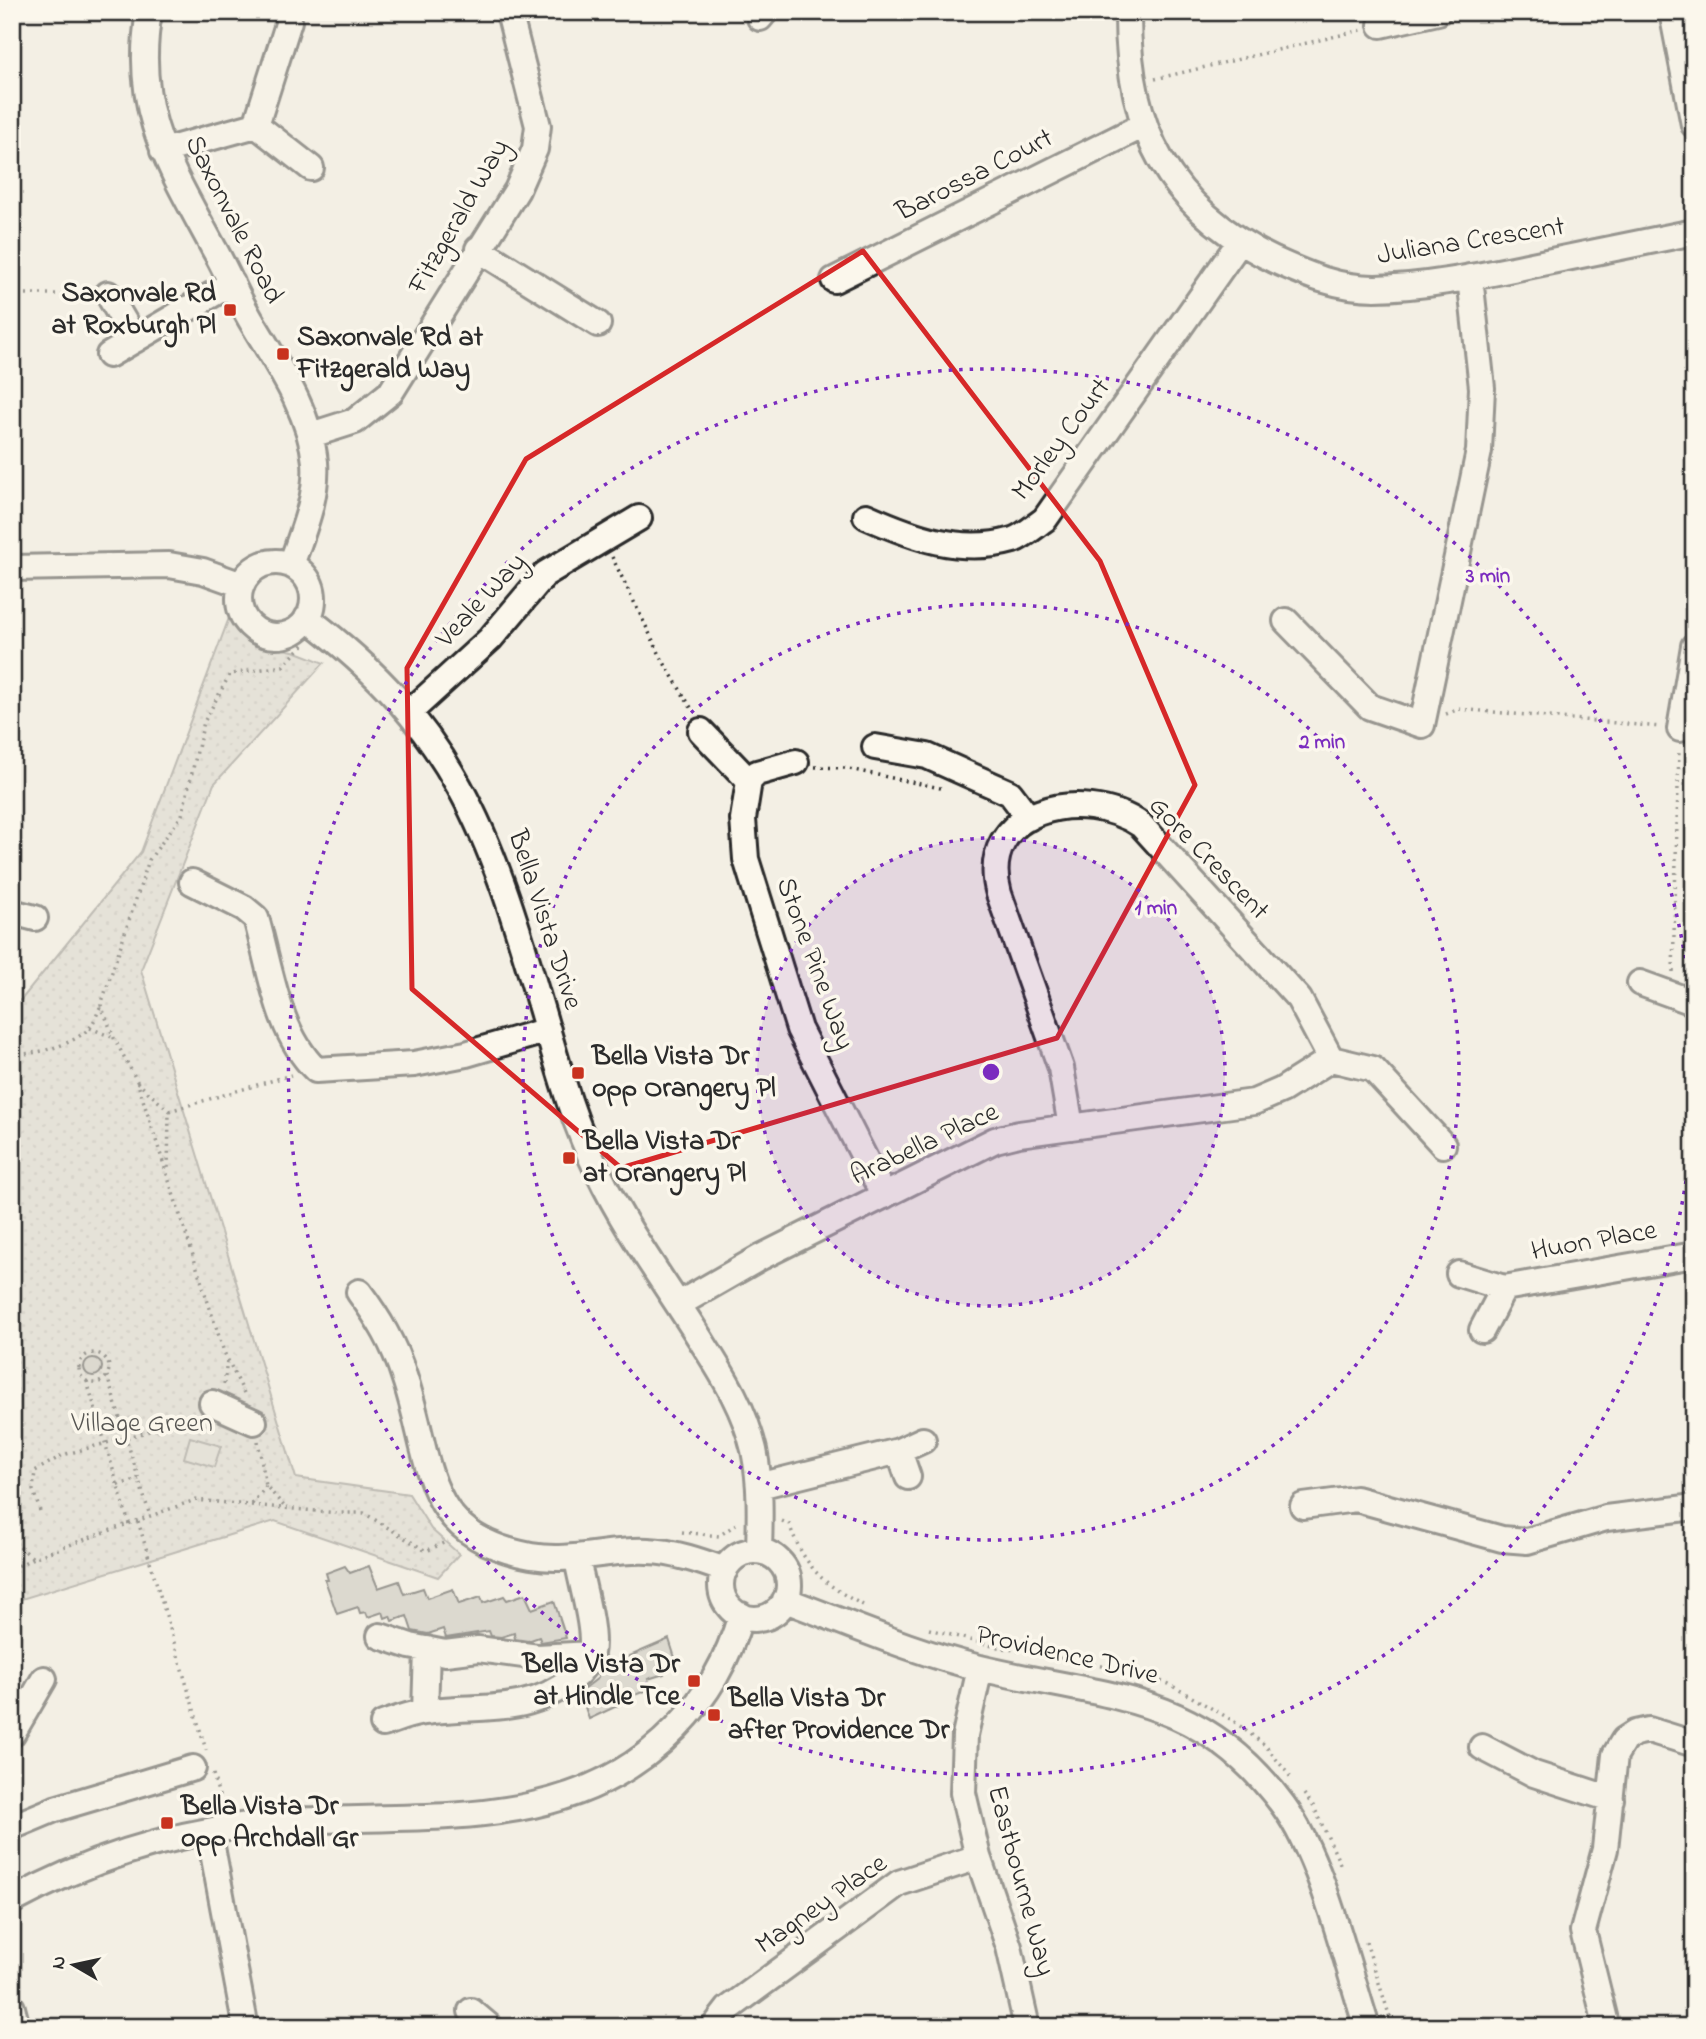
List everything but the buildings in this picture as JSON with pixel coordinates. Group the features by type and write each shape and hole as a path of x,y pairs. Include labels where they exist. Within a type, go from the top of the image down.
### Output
{"street":[{"name":"Saxonvale Road","path":"149,12 145,44 145,82 152,122 163,150 292,392 311,435 315,463 314,489 291,565"},
{"name":"Fitzgerald Way","path":"311,435 355,421 391,392 517,190 537,138 536,109 509,12"},
{"name":"Juliana Crescent","path":"1128,12 1128,52 1132,85 1144,125 1157,152 1181,189 1212,222 1239,243 1317,280 1374,288 1470,277 1694,232"},
{"path":"1381,25 1438,12"},
{"path":"1672,12 1694,125"},
{"path":"256,125 289,21"},
{"path":"163,150 256,125"},
{"path":"256,125 311,168"},
{"name":"Barossa Court","path":"834,280 1144,125"},
{"name":"Morley Court","path":"866,516 913,537 972,547 1015,539 1045,519 1239,243"},
{"path":"478,249 598,324"},
{"path":"1286,621 1370,707 1422,725 1479,451 1482,387 1470,277"},
{"path":"109,355 232,283"},
{"path":"108,294 135,340"},
{"name":"Veale Way","path":"410,712 490,639 545,574 639,518"},
{"path":"276,562 291,565 303,574 311,590 313,622 285,634 261,632 252,627 242,613 239,596 242,585 250,572 261,565 276,562"},
{"path":"12,568 169,565 203,571 242,585"},
{"name":"Bella Vista Drive","path":"313,622 356,656 410,712 442,755 480,823 503,881 574,1114 598,1172 738,1403 754,1450 760,1486 759,1551"},
{"path":"1680,729 1694,646"},
{"path":"701,731 749,781 757,773 796,762"},
{"path":"874,747 927,756 1010,793 1029,818"},
{"name":"Stone Pine Way","path":"749,781 743,819 746,859 790,1003 799,1029 884,1196"},
{"name":"Gore Crescent","path":"1071,1127 1061,1068 995,882 994,870 1001,844 1008,833 1029,818 1069,805 1086,804 1113,809 1141,825 1299,999 1331,1059"},
{"path":"192,882 244,908 256,918 287,1030 300,1054 316,1070 414,1063 466,1054 548,1030"},
{"path":"1640,983 1687,1000 1694,998"},
{"path":"1331,1059 1373,1069 1443,1145"},
{"name":"Arabella Place","path":"679,1304 761,1257 995,1140 1254,1102 1282,1090 1331,1059"},
{"name":"Huon Place","path":"1459,1274 1504,1288 1694,1255"},
{"name":"Huon Place","path":"1482,1330 1504,1288"},
{"path":"359,1292 387,1330 405,1377 431,1483 442,1503 463,1525 507,1550 556,1559 630,1551 660,1552 725,1570"},
{"path":"212,1403 254,1422"},
{"path":"760,1486 899,1451 923,1440"},
{"path":"899,1451 908,1477"},
{"path":"1303,1506 1356,1499 1502,1539 1527,1541 1606,1518 1694,1507"},
{"path":"759,1551 773,1556 787,1572 789,1586 785,1600 770,1615 755,1619 741,1615 729,1606 723,1592 725,1570 743,1553 759,1551"},
{"path":"383,1724 425,1712 487,1709 531,1702 554,1694 579,1673 591,1654 592,1630 577,1558"},
{"name":"Providence Drive","path":"785,1600 911,1648 980,1668 1104,1692 1162,1708 1208,1731 1244,1760 1284,1806 1310,1852 1367,2027"},
{"path":"12,1900 70,1873 139,1848 209,1831 276,1822 504,1813 572,1796 616,1776 639,1761 683,1721 725,1663 741,1615"},
{"path":"380,1636 445,1653 478,1649 538,1657 591,1654"},
{"path":"425,1712 427,1650"},
{"name":"Eastbourne Way","path":"980,1668 965,1735 963,1793 978,1857 1009,1947 1027,2027"},
{"path":"12,1734 44,1679"},
{"path":"1605,2020 1583,1931 1599,1882 1615,1755 1624,1740 1635,1733 1648,1730 1694,1744"},
{"path":"1482,1746 1534,1774 1611,1799"},
{"path":"12,1827 55,1809 203,1762"},
{"path":"209,1831 244,2018"},
{"name":"Magney Place","path":"714,2027 728,2009 899,1883 978,1857"},
{"path":"12,2008 17,2027"}],"path":[{"path":"1132,85 1381,25"},
{"path":"12,294 108,294"},
{"path":"602,540 673,680 698,718 701,731"},
{"path":"12,1054 31,1055 64,1043 90,1028 101,1005 149,860 182,815 204,722 230,674 283,666 313,622"},
{"path":"1422,725 1459,709 1680,729 1674,968 1664,992"},
{"path":"796,762 805,767 844,768 957,792"},
{"path":"101,1005 114,1038 137,1082 168,1174 195,1268 227,1358 252,1411 266,1486 285,1508"},
{"path":"90,1028 114,1038"},
{"path":"169,1111 276,1078 316,1070"},
{"path":"137,1082 169,1111 168,1174"},
{"path":"129,1524 87,1381 79,1368 82,1359 90,1353 100,1353 108,1361 107,1376 150,1516"},
{"path":"40,1511 33,1490 35,1471 63,1455 182,1422 212,1403 223,1390 227,1358"},
{"path":"87,1381 100,1382 107,1376"},
{"path":"118,1485 139,1479"},
{"path":"252,1505 266,1486"},
{"path":"12,1569 33,1558 195,1500 364,1513 426,1551 449,1541"},
{"path":"138,1521 203,1762 221,1803"},
{"path":"782,1521 789,1524 799,1551 814,1572 837,1591 874,1610"},
{"path":"12,1536 14,1542 33,1558"},
{"path":"927,1628 992,1646 1134,1672 1169,1684 1212,1708 1265,1745 1314,1807 1342,1869"},
{"path":"1364,1934 1394,2027"}],"highlighted area":[{"path":"863,251 1100,561 1195,785 1057,1038 621,1168 412,989 407,668 526,459"}],"green space":[{"name":"Village Green","path":"229,618 251,644 293,651 324,663 214,784 141,970 296,1478 409,1494 431,1529 459,1554 438,1577 275,1521 12,1602 12,1002 21,1000 141,852"},
{"path":"190,1437 221,1446 214,1467 184,1458"}],"place":[{"name":"Saxonvale Rd at Roxburgh Pl","path":"230,310"},
{"name":"Saxonvale Rd at Fitzgerald Way","path":"283,354"},
{"name":"Bella Vista Dr opp Orangery Pl","path":"578,1073"},
{"name":"Bella Vista Dr at Orangery Pl","path":"569,1158"},
{"name":"Bella Vista Dr at Hindle Tce","path":"694,1681"},
{"name":"Bella Vista Dr after Providence Dr","path":"714,1715"},
{"name":"Bella Vista Dr opp Archdall Gr","path":"167,1823"}]}
